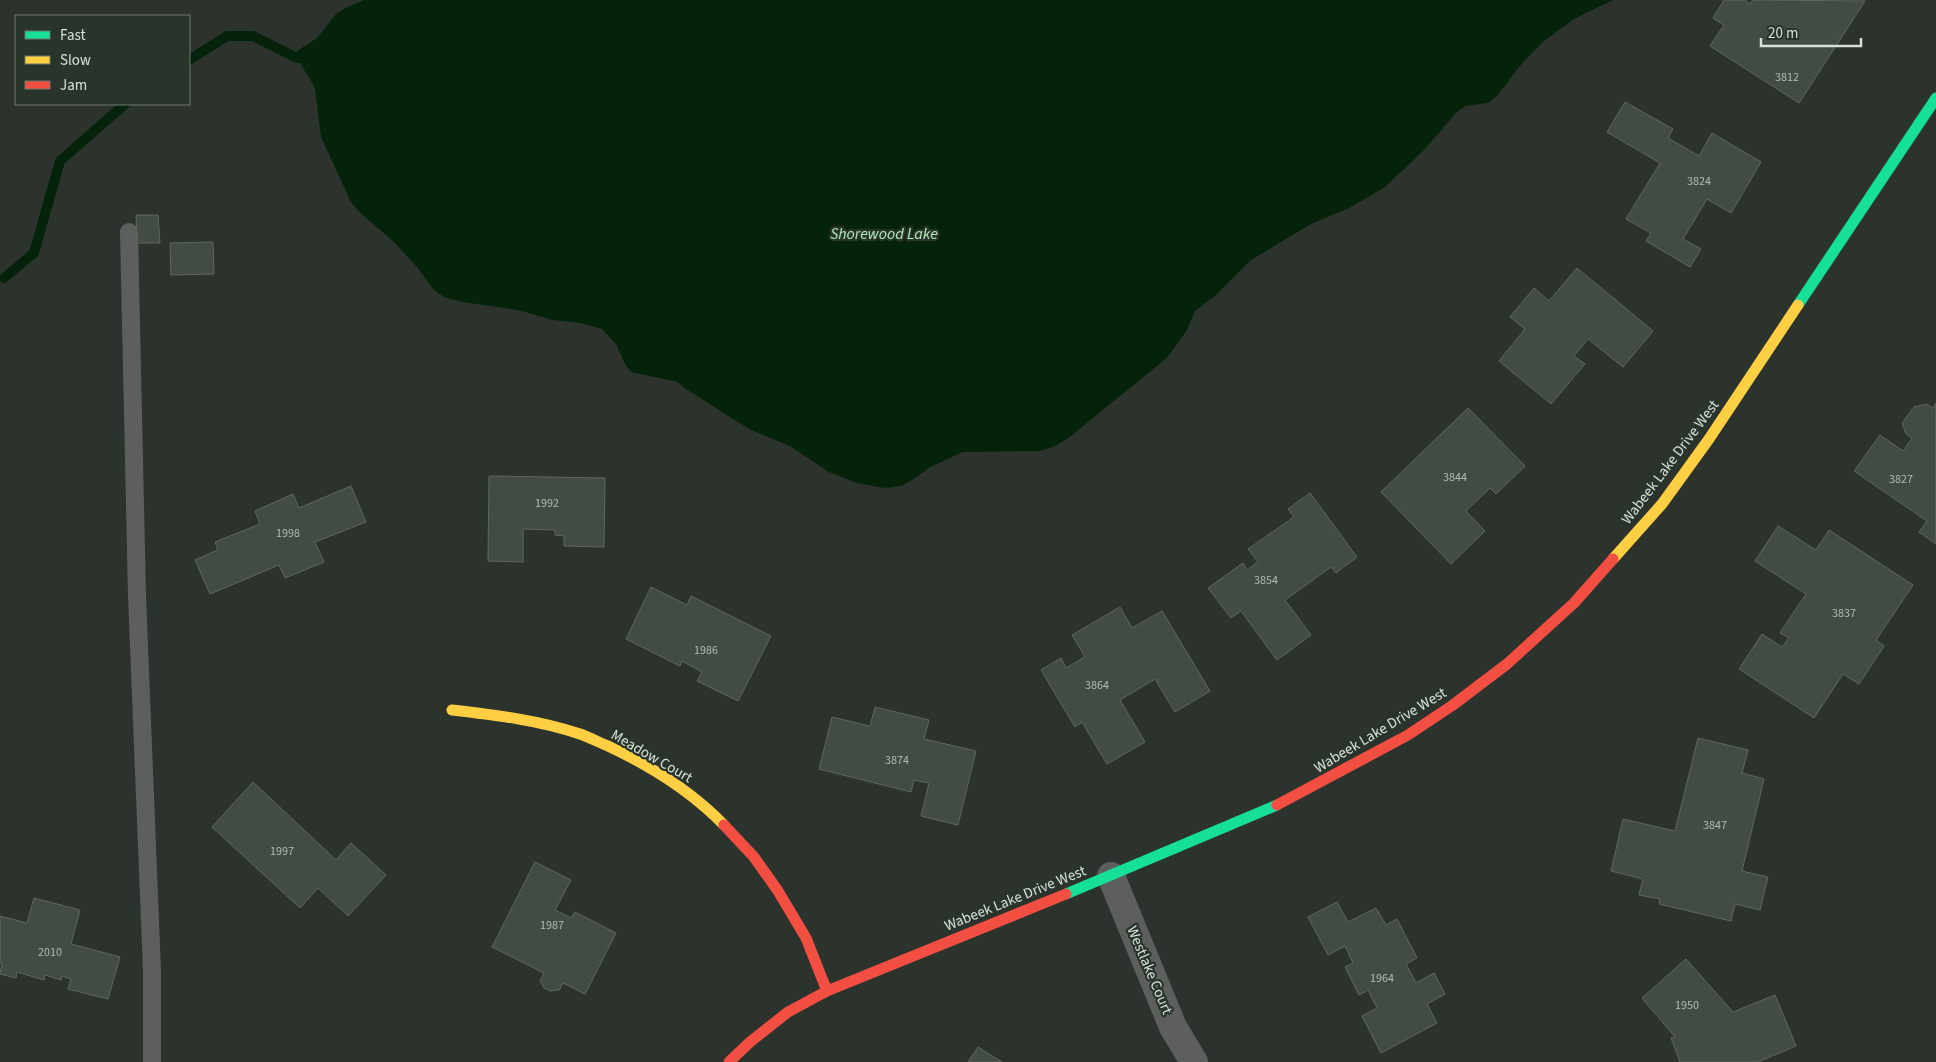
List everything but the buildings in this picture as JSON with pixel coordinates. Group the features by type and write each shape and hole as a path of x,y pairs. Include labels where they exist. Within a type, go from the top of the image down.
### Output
{"street":[{"name":"Wabeek Lake Drive West","path":"729,1062 750,1042 788,1012 827,991 1111,876 1288,800 1408,734 1453,705 1507,664 1574,603 1662,504 1709,439 1936,98"},
{"name":"Meadow Court","path":"452,710 506,716 580,734 627,755 672,780 707,808 754,857 778,890 806,938 827,991"},
{"name":"Westlake Court","path":"1111,876 1162,1002 1194,1062"}],"lane":[{"path":"129,232 137,596 152,971 152,1062"}],"water":[{"name":"Shorewood Lake","path":"364,0 1613,0 1574,19 1544,41 1524,61 1496,97 1488,103 1465,106 1456,113 1425,149 1384,188 1349,208 1311,224 1251,260 1216,295 1195,311 1187,330 1167,358 1067,439 1053,447 1039,451 963,452 930,467 901,486 885,488 857,483 829,472 790,446 749,429 678,382 631,372 625,364 616,344 602,329 581,323 553,320 518,310 462,302 444,297 434,290 416,266 394,242 359,212 351,202 321,137 315,88 297,58 297,51 317,38 336,14"}],"waterway":[{"path":"190,59 227,36 253,36 297,58"},
{"path":"4,278 34,253 60,161 124,105"}],"traffic: fast":[{"path":"1798,305 1936,98"},
{"path":"1066,894 1277,805"}],"traffic: slow":[{"path":"1613,559 1662,504 1709,439 1798,305"},
{"path":"452,710 532,722 564,729 587,737 624,754 670,780 698,801 724,825"}],"traffic: jam":[{"path":"1277,805 1408,735 1453,705 1507,664 1574,603 1613,559"},
{"path":"724,825 754,857 778,891 806,938 827,991"},
{"path":"729,1062 750,1042 788,1012 827,991 1066,894"}]}
